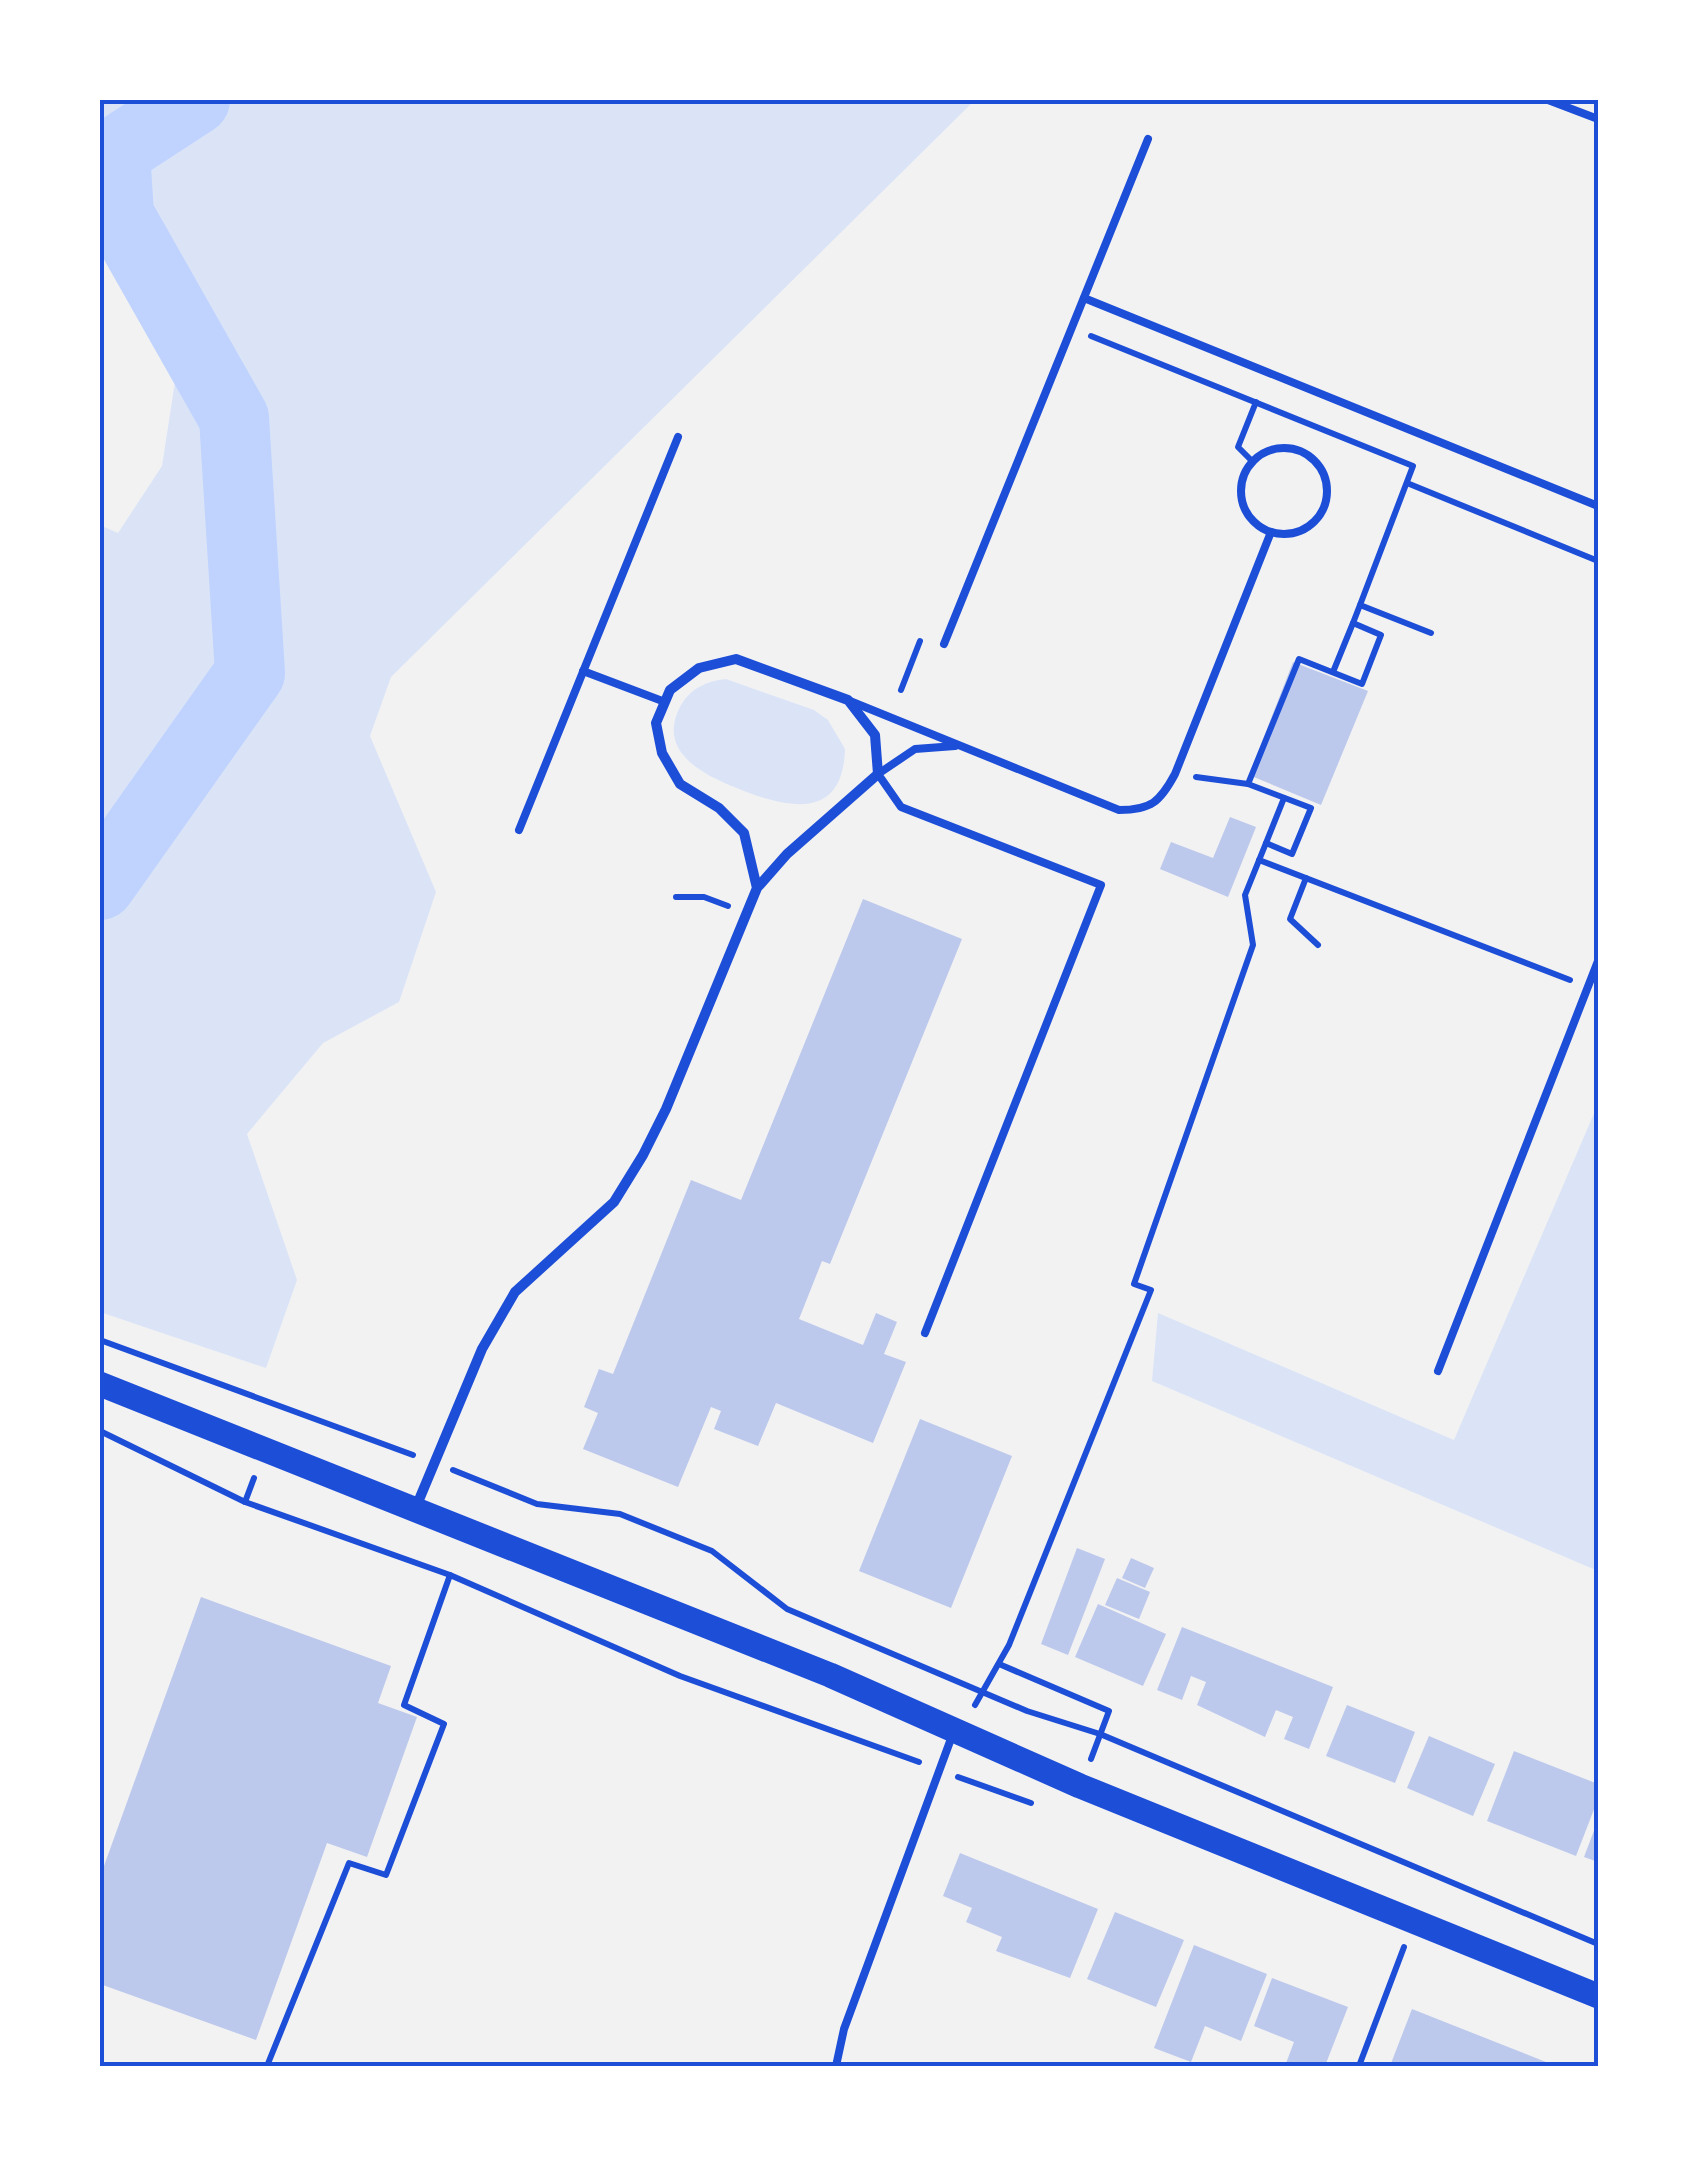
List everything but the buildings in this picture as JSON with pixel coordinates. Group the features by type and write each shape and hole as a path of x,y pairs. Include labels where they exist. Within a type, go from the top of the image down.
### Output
{"main road":[{"path":"100,1384 956,1728 1080,1786 1598,1996"}],"street":[{"path":"415,1508 482,1349 515,1292 614,1202 643,1156 756,888 786,854 817,832 878,774 875,735 848,700 736,659 699,668 670,690 656,723 662,752 680,784 719,808 744,834 756,888"}],"lane":[{"path":"1548,100 1598,119"},
{"path":"944,644 1148,139"},
{"path":"1084,298 1598,506"},
{"path":"519,830 678,437"},
{"path":"1288,448 1312,458 1326,480 1325,506 1308,526 1296,532 1271,532 1258,526 1242,501 1244,473 1263,452 1288,448"},
{"path":"848,700 1119,810 1145,810 1162,798 1175,774 1271,532"},
{"path":"583,671 665,702"},
{"path":"925,1333 1101,885 901,807 878,774 915,749 955,746"},
{"path":"1438,1371 1598,961"},
{"path":"836,2066 844,2029 956,1728"}],"path":[{"path":"1072,328 1414,466 1333,672"},
{"path":"1252,461 1238,447 1256,402"},
{"path":"1408,483 1598,560"},
{"path":"1360,605 1431,633"},
{"path":"1248,784 1299,659 1362,684 1382,635 1353,623"},
{"path":"1175,774 1248,784 1311,808 1292,854 1266,844"},
{"path":"956,1728 985,1693 1000,1664 1151,1290 1134,1284 1254,945 1245,895 1284,798"},
{"path":"1258,860 1588,987"},
{"path":"1306,878 1290,919 1318,945"},
{"path":"676,897 704,897 746,914"},
{"path":"100,1340 537,1504 620,1514 712,1550 787,1608 985,1693 1100,1734 1598,1944"},
{"path":"100,1431 245,1502 450,1576 680,1676 1032,1803"},
{"path":"267,2066 349,1863 386,1875 444,1724 404,1705 450,1576"},
{"path":"1000,1664 1109,1711 1100,1734"},
{"path":"1359,2066 1414,1922"},
{"path":"1385,1942 1419,1956"}],"shaded area":[{"path":"109,100 975,100 391,677 370,736 436,892 399,1002 323,1043 247,1134 297,1280 266,1368 100,1312 100,525 118,533 162,466 178,362 100,221 100,107"},
{"path":"726,679 814,710 828,720 845,749 842,772 825,798 811,803 779,802 730,785 689,761 674,737 674,722 681,705 700,686"},
{"path":"1598,1104 1598,1571 1152,1381 1158,1313 1454,1440"}],"waterway":[{"path":"100,885 250,673 234,418 119,215 115,152 195,100"}]}
